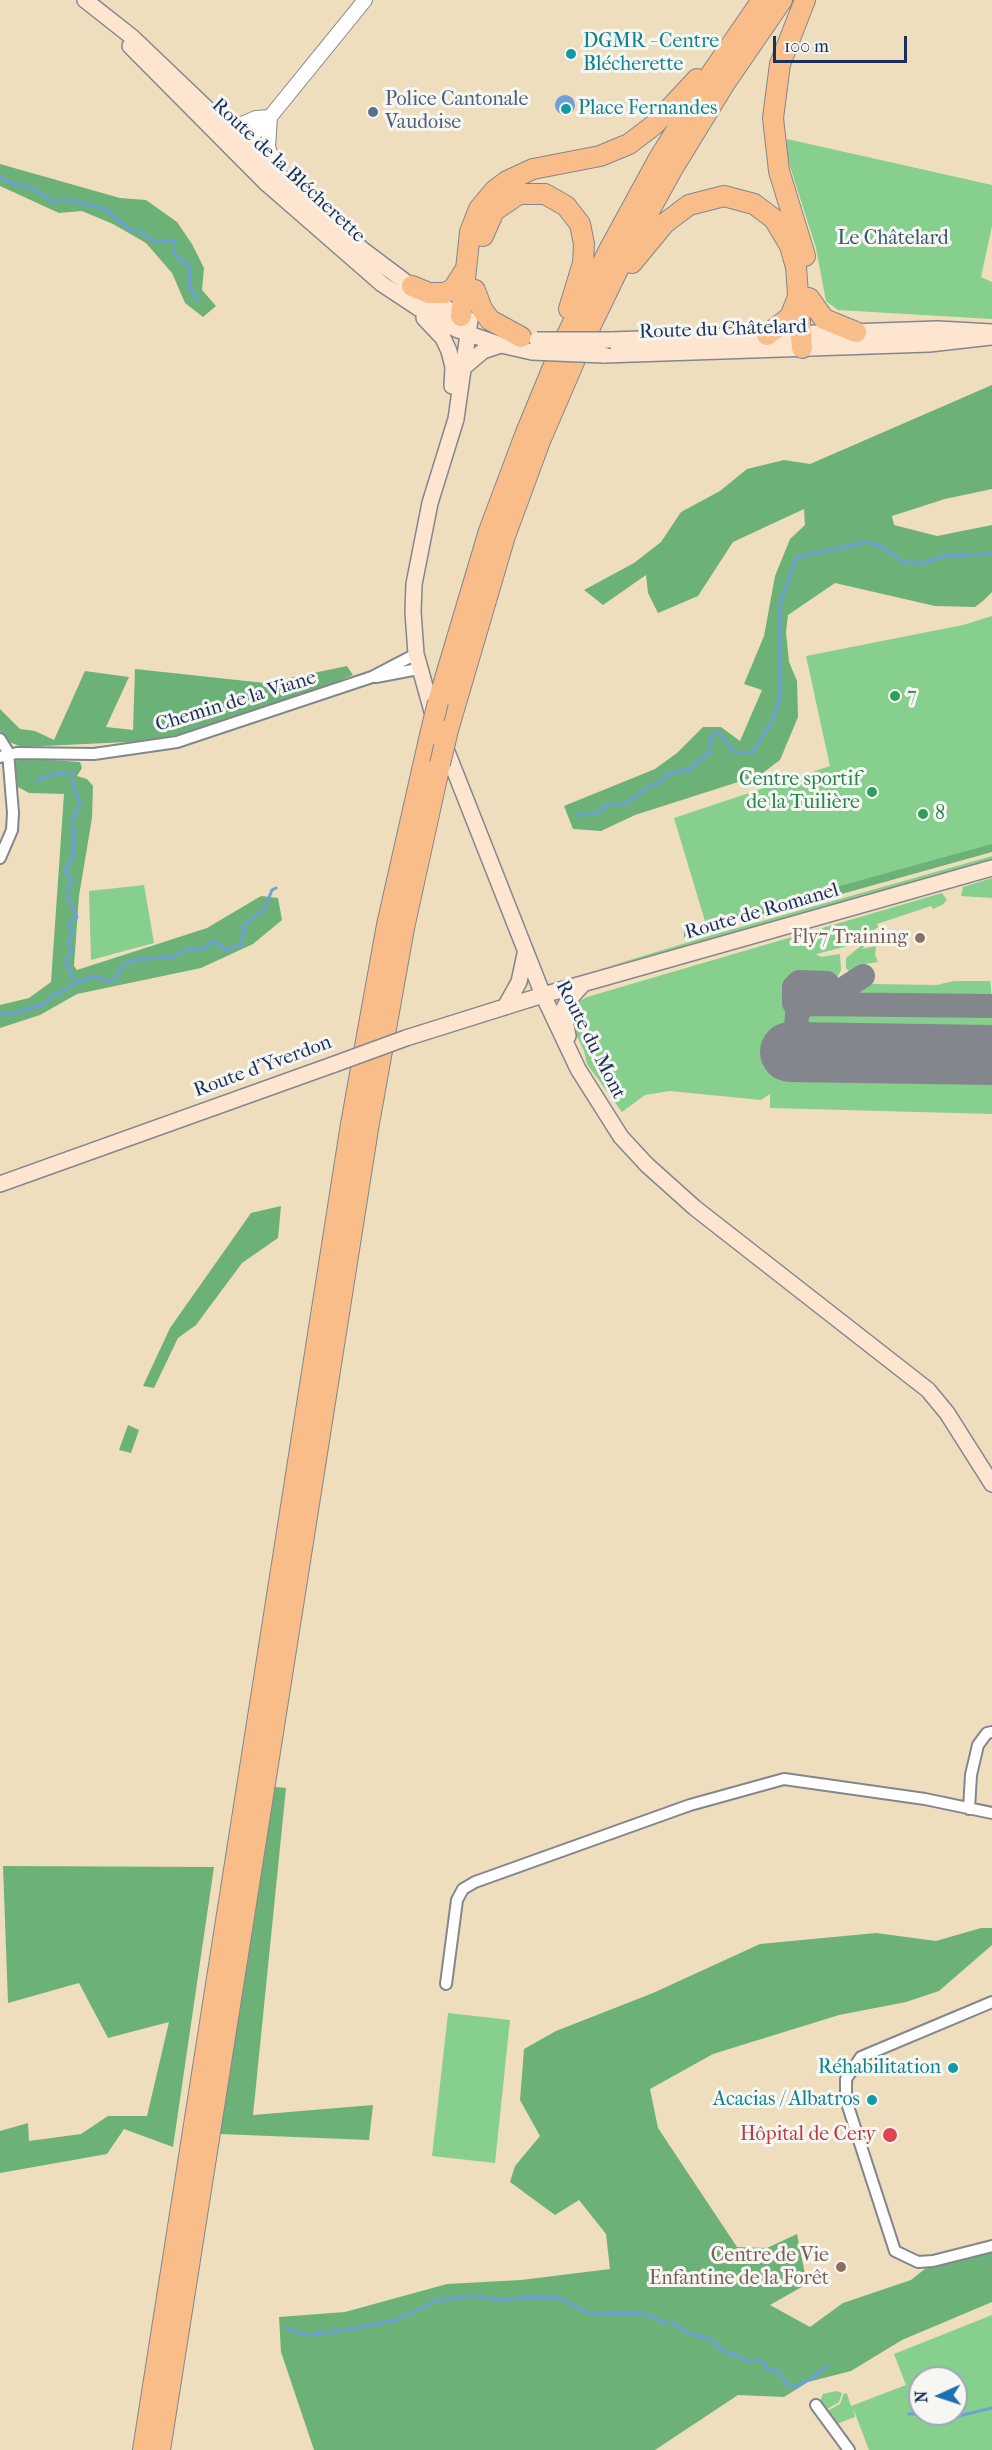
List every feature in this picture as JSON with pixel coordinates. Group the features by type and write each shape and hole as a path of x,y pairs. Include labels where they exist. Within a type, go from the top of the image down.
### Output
{"highway":[{"path":"550,372 633,204 690,108 762,0"},
{"path":"142,2450 353,1114 395,885 439,733 475,633 519,498 560,394 601,303 672,168 725,83 783,0"},
{"path":"805,0 780,64 773,118 776,158 803,244 807,341"},
{"path":"464,325 465,270 470,232 483,203 500,185 533,169 600,156 635,140 666,114 739,32"},
{"path":"160,2450 368,1129 404,928 440,764 438,702 489,531 550,372 584,251 582,231 571,210 556,199 539,193 519,194 499,206 484,231 475,290 464,325"},
{"path":"601,303 654,234 672,216 700,201 723,196 754,204 779,225 793,254 804,297 824,319 856,332"},
{"path":"412,296 444,293 453,289 465,270"},
{"path":"475,290 482,309 490,320 530,343"},
{"path":"767,335 790,317 804,297"}],"main road":[{"name":"Route de la Blécherette","path":"85,0 132,37 221,121 240,149 277,172 289,194"},
{"name":"Route de la Blécherette","path":"109,20 158,77 289,194 363,250 412,296 464,325"},
{"name":"Route du Mont","path":"412,296 443,338 458,367"},
{"name":"Route du Mont","path":"464,325 458,367 456,419 439,469 425,523 414,584 412,612 417,662 428,702 543,995 578,1069 621,1137 672,1189 809,1299 928,1390 947,1413 992,1484"},
{"name":"Route du Châtelard","path":"464,325 530,343 604,355 807,341 929,344 992,337"},
{"name":"Route du Châtelard","path":"464,325 501,345 767,335 807,341 856,332 938,329 992,332"},
{"path":"458,367 483,351 501,345"},
{"name":"Route de Romanel","path":"543,995 992,868"},
{"path":"505,1006 519,982 525,953"},
{"path":"578,1069 566,1029 564,1010 567,1002 583,984"},
{"name":"Route d'Yverdon","path":"0,1184 406,1038 543,995"}],"street":[{"path":"240,149 270,117 365,0"},
{"path":"221,121 242,124 256,118 270,117"},
{"path":"270,117 268,147 277,172"},
{"name":"Chemin de la Viane","path":"4,756 17,753 94,754 177,742 227,728 417,662"},
{"path":"0,739 13,813 12,830 0,858"},
{"path":"969,1809 971,1774 978,1744 992,1732"},
{"path":"446,1984 457,1900 463,1889 475,1882 690,1805 784,1779 925,1799 992,1813"},
{"path":"992,2001 861,2057 846,2079 846,2100 895,2251 918,2262 933,2261 992,2246"},
{"path":"816,2405 849,2450"}],"green space":[{"name":"Le Châtelard","path":"787,139 992,185 992,226 981,277 992,282 992,319 838,310 826,301 816,248 787,157"},
{"path":"0,164 120,198 146,200 177,222 192,244 204,268 202,290 216,306 203,317 185,303 172,273 146,243 113,224 82,211 59,213 0,186"},
{"path":"992,385 992,489 945,499 892,516 894,525 937,536 992,525 992,592 975,607 935,606 835,583 788,615 786,632 789,662 797,681 798,717 780,760 760,775 635,815 601,831 573,829 564,806 655,769 677,753 703,727 721,727 740,741 762,690 744,684 764,636 775,576 790,539 805,525 804,509 733,542 698,596 658,613 648,593 646,575 603,605 584,590 634,563 661,542 681,512 720,491 747,469 784,460 810,464"},
{"name":"Centre sportif de la Tuilière","path":"992,616 992,851 708,931 674,818 830,766 806,656 963,625"},
{"path":"347,666 353,675 332,684 195,731 148,741 22,747 9,742 0,731 0,709 20,729 35,731 54,740 85,671 129,677 106,727 133,730 135,669 265,683"},
{"path":"20,758 80,762 82,768 77,776 87,779 93,786 92,818 79,896 74,966 77,970 207,928 261,896 278,898 282,920 253,944 201,968 77,994 40,1015 0,1028 0,1005 29,998 51,982 64,794 29,793 16,786 14,762"},
{"path":"992,844 992,852 684,938 684,929"},
{"path":"992,856 992,862 600,969 709,936"},
{"path":"992,878 992,898 961,896 963,887"},
{"path":"144,885 154,943 91,960 89,891"},
{"path":"942,893 947,900 942,905 933,909 931,906 877,924 878,927 852,945 816,954 821,957 840,954 841,970 837,978 789,977 788,1068 992,1071 992,1114 770,1108 770,1094 761,1100 670,1091 645,1095 622,1112 587,1064 584,1051 567,1015 573,1005 587,997"},
{"path":"872,937 862,949 876,946 875,955 878,962 865,964 852,974 846,968 846,958"},
{"path":"990,978 992,1000 858,999 849,996 872,984 937,985 954,981 990,981"},
{"path":"817,1008 992,1010 992,1040 812,1037 805,1031 803,1018 808,1011"},
{"path":"281,1206 278,1238 242,1263 196,1325 178,1338 154,1388 143,1386 170,1328 251,1213"},
{"path":"128,1425 139,1430 131,1453 119,1450"},
{"path":"275,1787 286,1788 253,2115 373,2105 369,2140 220,2134"},
{"path":"3,1866 214,1867 173,2147 124,2129 107,2154 0,2173 0,2131 28,2123 29,2141 81,2134 108,2116 147,2116 169,2022 108,2038 79,1983 8,2003"},
{"path":"981,1928 992,1928 992,1945 939,1991 906,2002 839,2015 713,2054 650,2089 658,2128 737,2247 767,2248 797,2234 807,2284 770,2305 810,2327 843,2303 911,2280 931,2264 992,2242 992,2302 902,2340 851,2371 808,2382 784,2397 738,2395 655,2450 314,2450 281,2352 279,2317 345,2312 447,2284 521,2280 610,2269 606,2234 579,2200 555,2215 510,2182 515,2166 540,2136 520,2100 524,2049 556,2031 653,1993 760,1944 876,1933 936,1941"},
{"path":"448,2013 510,2020 495,2163 432,2156"},
{"path":"992,2315 992,2450 869,2450 853,2408 855,2417 834,2425 825,2412 840,2404 844,2393 847,2394 851,2406 906,2385 894,2354"},
{"path":"836,2391 842,2393 839,2402 824,2411 819,2404 823,2394"}],"water":[{"path":"565,95 572,98 575,105 572,112 565,115 558,112 555,105 558,98"}],"waterway":[{"path":"0,176 8,182 31,188 53,201 70,200 105,209 130,230 141,231 152,241 175,241 174,254 190,267 190,288 198,300"},
{"path":"577,815 595,814 608,804 623,805 652,785 660,783 668,774 690,769 710,752 712,735 715,733 718,732 732,750 738,753 752,752 772,722 780,698 780,603 796,559 805,555 868,542 887,550 901,561 909,563 924,563 943,556 992,554"},
{"path":"37,781 49,775 73,772 72,782 79,801 79,809 72,819 73,858 65,869 72,881 68,888 69,900 77,917 69,924 73,935 68,941 72,951 68,957 67,967 77,983 94,976 108,981 115,980 121,967 134,960 173,957 187,949 203,949 214,941 225,950 239,946 242,944 244,925 264,910 272,890 276,888"},
{"path":"0,1014 10,1014 45,1004 50,998 77,983"},
{"path":"286,2329 308,2335 347,2330 397,2320 436,2301 471,2296 499,2300 530,2297 560,2298 584,2311 597,2314 637,2313 651,2316 664,2323 673,2322 679,2329 713,2341 722,2350 748,2361 761,2360 768,2369 778,2372 789,2386 794,2387 811,2379 827,2366"},
{"path":"968,2414 992,2408"}],"taxiway":[{"path":"821,1003 863,976"},
{"path":"794,1003 794,987 799,982 827,983 837,999 851,1004"},
{"path":"821,1053 807,1047 796,1030 797,1014 805,1004 992,1006"}],"runway":[{"path":"790,1052 992,1055"}],"place":[{"name":"DGMR - Centre Blécherette","path":"571,54"},
{"name":"Place Fernandes","path":"566,109"},
{"name":"Police Cantonale Vaudoise","path":"373,112"},
{"name":"7","path":"895,696"},
{"name":"Centre sportif de la Tuilière","path":"872,792"},
{"name":"8","path":"923,814"},
{"name":"Fly7 Training","path":"920,938"},
{"name":"Réhabilitation","path":"953,2068"},
{"name":"Acacias / Albatros","path":"872,2100"},
{"name":"Hôpital de Cery","path":"890,2135"},
{"name":"Centre de Vie Enfantine de la Forêt","path":"841,2267"}]}
